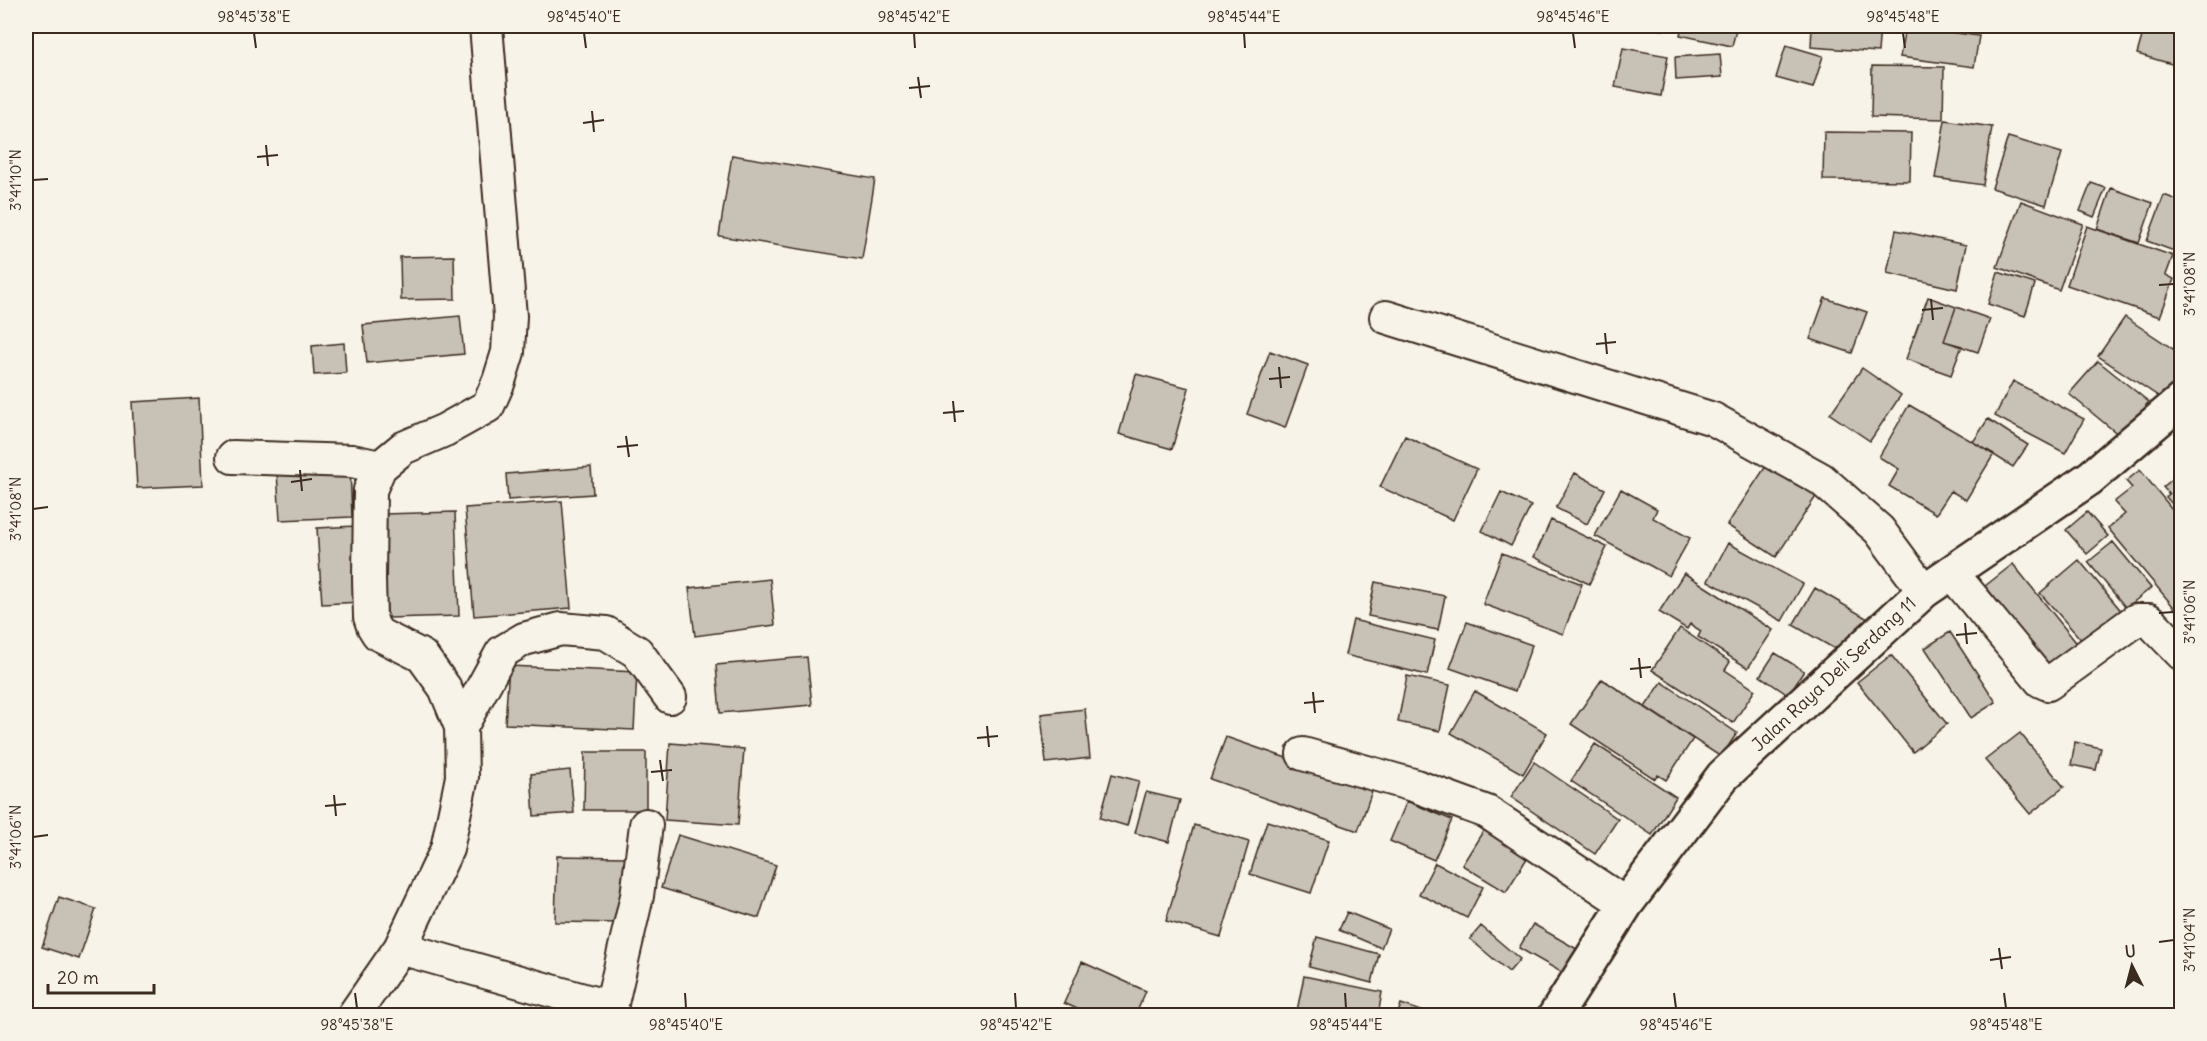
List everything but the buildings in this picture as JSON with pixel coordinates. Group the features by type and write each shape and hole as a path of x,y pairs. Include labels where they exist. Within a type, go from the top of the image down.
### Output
{"street":[{"path":"353,1016 400,948 447,849 462,777 461,727 445,688 422,656 378,634 370,617 370,490 380,467 403,448 445,430 488,406 508,352 510,316 486,26"},
{"path":"1386,317 1713,419 1821,479 1879,530 1924,591"},
{"name":"Jalan Raya Deli Serdang 11","path":"1555,1016 1626,904 1723,776 1924,591 2090,478 2181,400"},
{"path":"233,457 352,461 380,467"},
{"path":"1951,572 2041,681 2048,684 2136,620 2149,620 2181,654"},
{"path":"461,727 502,652 524,639 561,629 606,633 636,652 670,697"},
{"path":"1303,754 1413,785 1487,812 1626,904"},
{"path":"400,948 610,1012 637,896 646,825"}]}
